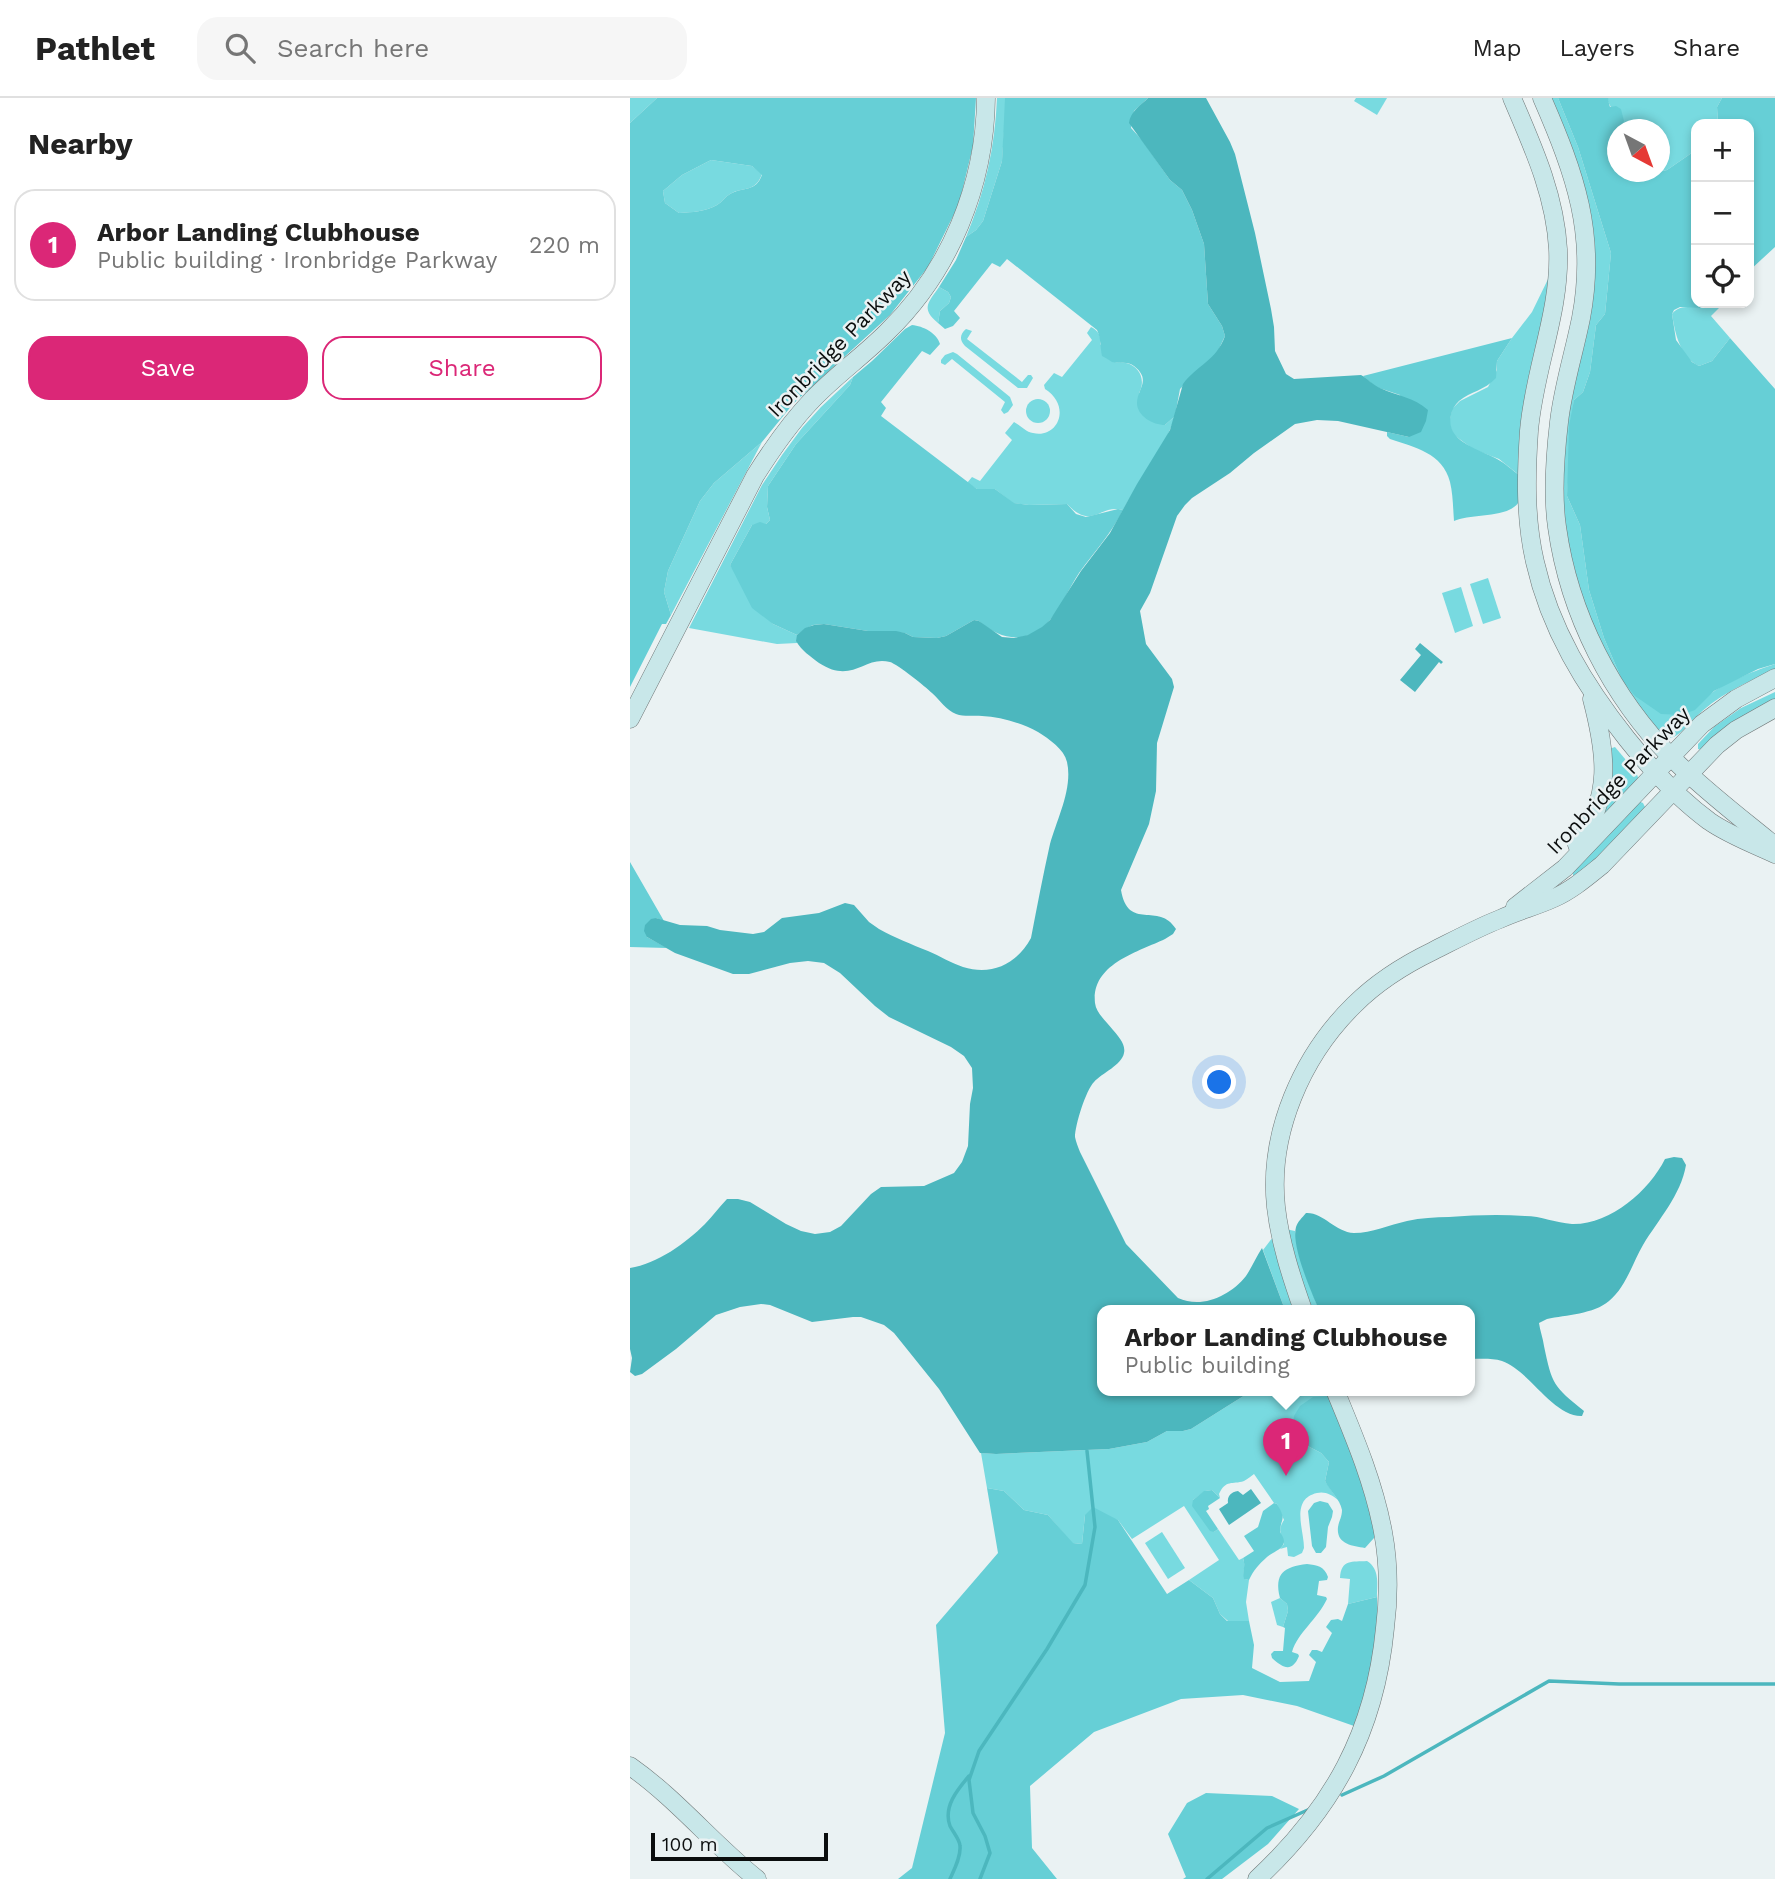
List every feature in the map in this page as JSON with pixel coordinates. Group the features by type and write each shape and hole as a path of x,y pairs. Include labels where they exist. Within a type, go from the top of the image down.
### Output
{"street":[{"name":"Ironbridge Parkway","path":"630,719 768,455 811,401 888,332 938,270 956,234 976,179 986,98"},
{"path":"1513,98 1547,187 1558,250 1555,305 1535,390 1530,427 1527,489 1529,528 1547,604 1565,645 1589,688 1622,733 1657,773 1711,822 1775,854"},
{"path":"1542,98 1574,176 1582,214 1586,262 1581,317 1559,421 1555,463 1559,538 1571,588 1591,641 1629,706 1688,774 1775,846"},
{"name":"Ironbridge Parkway","path":"1498,919 1565,868 1712,717 1736,699 1775,678"},
{"path":"1548,883 1586,831 1602,789 1604,752 1589,688"},
{"name":"Ironbridge Parkway","path":"1301,1305 1280,1236 1275,1190 1277,1160 1281,1134 1294,1095 1319,1046 1336,1024 1354,1004 1411,962 1498,919 1554,899 1583,881 1602,865 1717,745 1736,730 1775,708"},
{"path":"1257,1879 1304,1829 1337,1782 1367,1719 1382,1660 1388,1580 1383,1532 1362,1457 1337,1396"},
{"path":"630,1766 670,1797 712,1840 757,1879"}],"shaded area":[{"path":"630,98 657,98 630,123"},
{"path":"657,98 976,98 973,146 959,204 928,267 890,315 793,404 762,442 714,483 700,501 668,571 664,592 671,615 666,624 662,624 630,687 630,123","holes":["711,160 752,166 762,175 759,181 749,188 730,194 712,207 679,213 665,203 663,191 682,175"]},
{"path":"997,98 1005,98 1006,102 1002,161 983,221 966,237 988,169"},
{"path":"1005,98 1148,98 1134,111 1131,128 1170,180 1182,190 1192,210 1204,244 1208,304 1225,336 1217,353 1180,389 1175,416 1165,425 1143,416 1138,408 1143,380 1139,371 1132,364 1112,362 1102,356 1097,330 1007,259 1000,267 992,263 954,311 960,318 953,326 945,329 938,323 940,311 949,303 951,297 939,287 956,260 966,237 983,221 1002,161"},
{"path":"1148,98 1206,98 1235,154 1271,309 1275,351 1286,374 1294,379 1361,375 1377,387 1411,399 1428,410 1421,432 1409,437 1338,421 1317,420 1295,424 1185,505 1177,516 1150,593 1140,611 1146,644 1172,679 1174,687 1157,743 1156,791 1149,824 1121,890 1130,910 1161,917 1176,929 1165,939 1118,961 1100,978 1096,990 1096,1007 1121,1040 1124,1053 1120,1061 1091,1086 1075,1137 1126,1244 1178,1298 1196,1302 1224,1295 1246,1276 1262,1248 1283,1305 1097,1305 1097,1396 1243,1396 1191,1429 1167,1431 1147,1442 1109,1449 980,1453 939,1389 894,1333 884,1325 861,1317 812,1322 770,1305 740,1307 716,1315 676,1349 642,1374 635,1376 630,1372 630,1268 661,1257 680,1245 705,1224 727,1199 750,1202 801,1231 815,1234 830,1232 841,1226 881,1187 924,1186 954,1173 962,1162 968,1146 973,1088 972,1068 964,1056 889,1017 840,973 824,963 790,963 749,974 733,974 675,953 647,937 644,931 645,925 656,918 680,925 707,926 753,934 764,932 782,918 819,913 845,903 854,905 869,922 891,935 959,965 984,970 1003,966 1011,961 1031,938 1050,844 1068,782 1067,762 1063,753 1042,735 1018,723 952,712 918,681 890,662 873,662 850,671 831,669 809,656 796,641 797,635 814,625 896,631 913,637 937,638 946,636 974,620 1002,637 1028,635 1050,620 1081,571 1110,533 1170,430 1183,384 1217,351 1225,336 1208,304 1204,244 1192,210 1182,190 1170,180 1129,123 1134,112"},
{"path":"1356,98 1387,98 1377,115 1354,101"},
{"path":"1548,98 1558,98 1578,147 1611,253 1605,314 1596,325 1590,372 1583,392 1574,400 1567,496 1580,525 1589,590 1604,638 1622,680 1681,715 1695,708 1726,684 1775,664 1775,670 1722,697 1680,733 1668,738 1663,738 1630,699 1588,622 1565,538 1561,495 1562,449 1594,247 1591,215 1577,169"},
{"path":"1558,98 1609,98 1610,107 1621,109 1624,119 1607,119 1607,182 1670,182 1670,168 1691,153 1691,307 1680,307 1672,314 1676,340 1692,362 1699,366 1712,361 1730,338 1775,389 1775,664 1758,669 1714,691 1695,710 1681,715 1661,714 1635,696 1622,680 1604,638 1589,590 1580,525 1567,496 1569,426 1574,400 1583,392 1590,372 1596,325 1605,314 1611,253 1578,147"},
{"path":"1722,98 1717,107 1718,119 1691,119 1691,153 1670,168 1670,119 1617,119 1607,100"},
{"path":"1722,98 1775,98 1775,247 1754,266 1754,119 1718,119 1717,107"},
{"path":"711,160 752,166 762,174 752,187 730,194 708,209 679,213 665,203 663,191 682,175"},
{"path":"1551,273 1519,475 1499,459 1473,449 1454,435 1449,424 1452,409 1460,401 1488,387 1497,370 1497,361 1532,312"},
{"path":"939,287 951,297 949,303 940,311 938,323 929,313 928,305"},
{"path":"1685,307 1719,308 1711,316 1730,338 1712,361 1699,366 1687,357 1677,336 1672,314"},
{"path":"912,325 929,331 940,344 930,355 922,351 881,402 886,408 881,416 977,489 995,489 1014,503 1067,504 1076,514 1086,517 1123,510 1079,573 1054,615 1033,634 1024,637 1006,636 974,620 946,636 937,638 824,624 813,625 797,635 773,624 752,608 730,565 752,525 760,522 766,524 770,520 767,507 768,486 796,444 850,385 853,377"},
{"path":"1091,327 1098,332 1100,344 1114,362 1135,367 1142,379 1139,393 1165,425 1175,416 1159,452 1123,510 1108,510 1090,516 1076,512 1067,504 1013,503 995,489 977,489 967,483 972,477 980,481 1012,440 1005,433 1014,422 1028,431 1042,434 1055,426 1060,412 1058,404 1044,385 1054,373 1062,377 1092,340 1087,333"},
{"path":"966,329 972,331 967,339 1022,382 1031,375 1033,378 1027,388 1018,388 965,346 961,337"},
{"path":"1512,338 1497,361 1496,378 1459,401 1452,411 1451,424 1458,438 1500,461 1519,475 1520,498 1517,505 1502,512 1454,521 1450,482 1441,464 1426,453 1387,436 1387,432 1409,437 1400,395 1376,387 1363,376"},
{"path":"953,352 1010,397 1013,405 1008,412 1004,414 1001,410 1005,402 952,359 945,365 941,363 945,355"},
{"path":"853,377 850,385 796,444 768,486 767,507 770,520 766,524 752,525 730,565 773,624 797,635 797,643 777,644 689,628 762,485 802,428"},
{"path":"1038,399 1049,406 1050,411 1043,422 1038,423 1027,416 1026,411 1033,400"},
{"path":"762,442 671,615 664,592 668,571 700,501 714,483"},
{"path":"1488,578 1501,618 1483,624 1470,584"},
{"path":"1461,587 1473,626 1455,633 1442,593"},
{"path":"1420,643 1443,662 1439,662 1415,692 1400,680 1421,655 1415,649"},
{"path":"1775,692 1775,700 1702,750 1698,749 1698,744 1714,727 1741,708"},
{"path":"1615,747 1636,772 1639,780 1599,820 1609,749"},
{"path":"1638,801 1643,803 1646,809 1601,858 1575,877 1573,872"},
{"path":"630,862 664,921 656,918 647,937 667,948 630,947"},
{"path":"1682,1158 1686,1165 1679,1187 1615,1295 1596,1309 1539,1323 1552,1377 1566,1396 1584,1411 1582,1416 1561,1409 1512,1366 1498,1360 1475,1359 1475,1305 1317,1305 1299,1257 1296,1227 1306,1213 1354,1233 1418,1219 1477,1215 1531,1216 1572,1224 1586,1223 1600,1219 1627,1204 1649,1183 1665,1159"},
{"path":"1280,1228 1295,1231 1304,1271 1317,1305 1283,1305 1263,1250"},
{"path":"1243,1396 1331,1396 1302,1443 1321,1453 1329,1462 1325,1481 1338,1500 1320,1493 1309,1496 1304,1502 1300,1516 1304,1548 1302,1553 1294,1557 1288,1556 1287,1547 1280,1549 1284,1544 1280,1532 1284,1520 1277,1504 1254,1474 1244,1481 1224,1486 1219,1494 1220,1498 1212,1490 1205,1491 1193,1500 1214,1532 1218,1529 1239,1560 1243,1558 1244,1576 1249,1580 1246,1602 1249,1621 1228,1621 1220,1614 1213,1598 1189,1580 1219,1560 1184,1506 1132,1539 1118,1520 1085,1515 1082,1544 1072,1543 1048,1515 1024,1510 1004,1491 987,1488 981,1453 1109,1449 1147,1442 1167,1431 1191,1429"},
{"path":"1331,1396 1358,1464 1376,1534 1365,1548 1342,1541 1338,1527 1342,1510 1325,1481 1329,1462 1321,1453 1302,1443 1293,1426 1294,1416 1300,1406 1313,1397"},
{"path":"987,1488 1004,1491 1024,1510 1048,1515 1073,1543 1082,1544 1085,1515 1093,1507 1118,1520 1167,1594 1189,1580 1213,1598 1220,1614 1227,1621 1249,1621 1254,1645 1252,1668 1280,1682 1309,1681 1316,1662 1309,1655 1312,1650 1322,1652 1332,1633 1326,1627 1331,1620 1342,1621 1348,1604 1377,1597 1378,1620 1368,1688 1354,1726 1297,1706 1243,1695 1181,1699 1094,1732 1030,1786 1032,1848 1057,1879 898,1879 912,1868 945,1733 936,1625 998,1553"},
{"path":"1251,1489 1261,1503 1229,1525 1219,1509 1228,1503 1231,1493 1238,1491 1243,1495"},
{"path":"1212,1490 1220,1498 1208,1506 1206,1511 1218,1529 1214,1532 1210,1531 1192,1506 1193,1500 1204,1491"},
{"path":"1274,1503 1283,1516 1280,1532 1284,1539 1283,1545 1261,1562 1249,1580 1244,1579 1243,1558 1254,1551 1244,1536 1258,1527 1263,1511"},
{"path":"1314,1503 1328,1503 1333,1511 1326,1547 1321,1553 1316,1553 1312,1546 1308,1511"},
{"path":"1162,1532 1185,1568 1168,1579 1145,1543"},
{"path":"1367,1561 1376,1572 1377,1597 1348,1604 1350,1579 1340,1578 1343,1567 1352,1562"},
{"path":"1307,1564 1320,1567 1326,1573 1327,1580 1319,1581 1317,1595 1327,1599 1295,1645 1292,1652 1299,1656 1293,1665 1287,1667 1272,1658 1271,1654 1274,1651 1283,1651 1283,1627 1288,1611 1287,1604 1280,1598 1278,1583 1287,1569"},
{"path":"1280,1598 1287,1604 1288,1611 1283,1627 1277,1625 1271,1602"},
{"path":"1206,1793 1272,1796 1299,1809 1268,1844 1222,1879 1183,1879 1186,1877 1168,1834 1187,1803"}],"waterway":[{"path":"980,1879 990,1853 973,1813 969,1780 979,1751 1047,1649 1085,1585 1095,1527 1087,1451"},
{"path":"1342,1795 1384,1776 1549,1681 1775,1684"},
{"path":"950,1879 960,1846 950,1826 948,1812 956,1793 969,1776"},
{"path":"1207,1879 1267,1828 1310,1809"}],"place":[{"name":"Arbor Landing Clubhouse","path":"1286,1476"}]}
